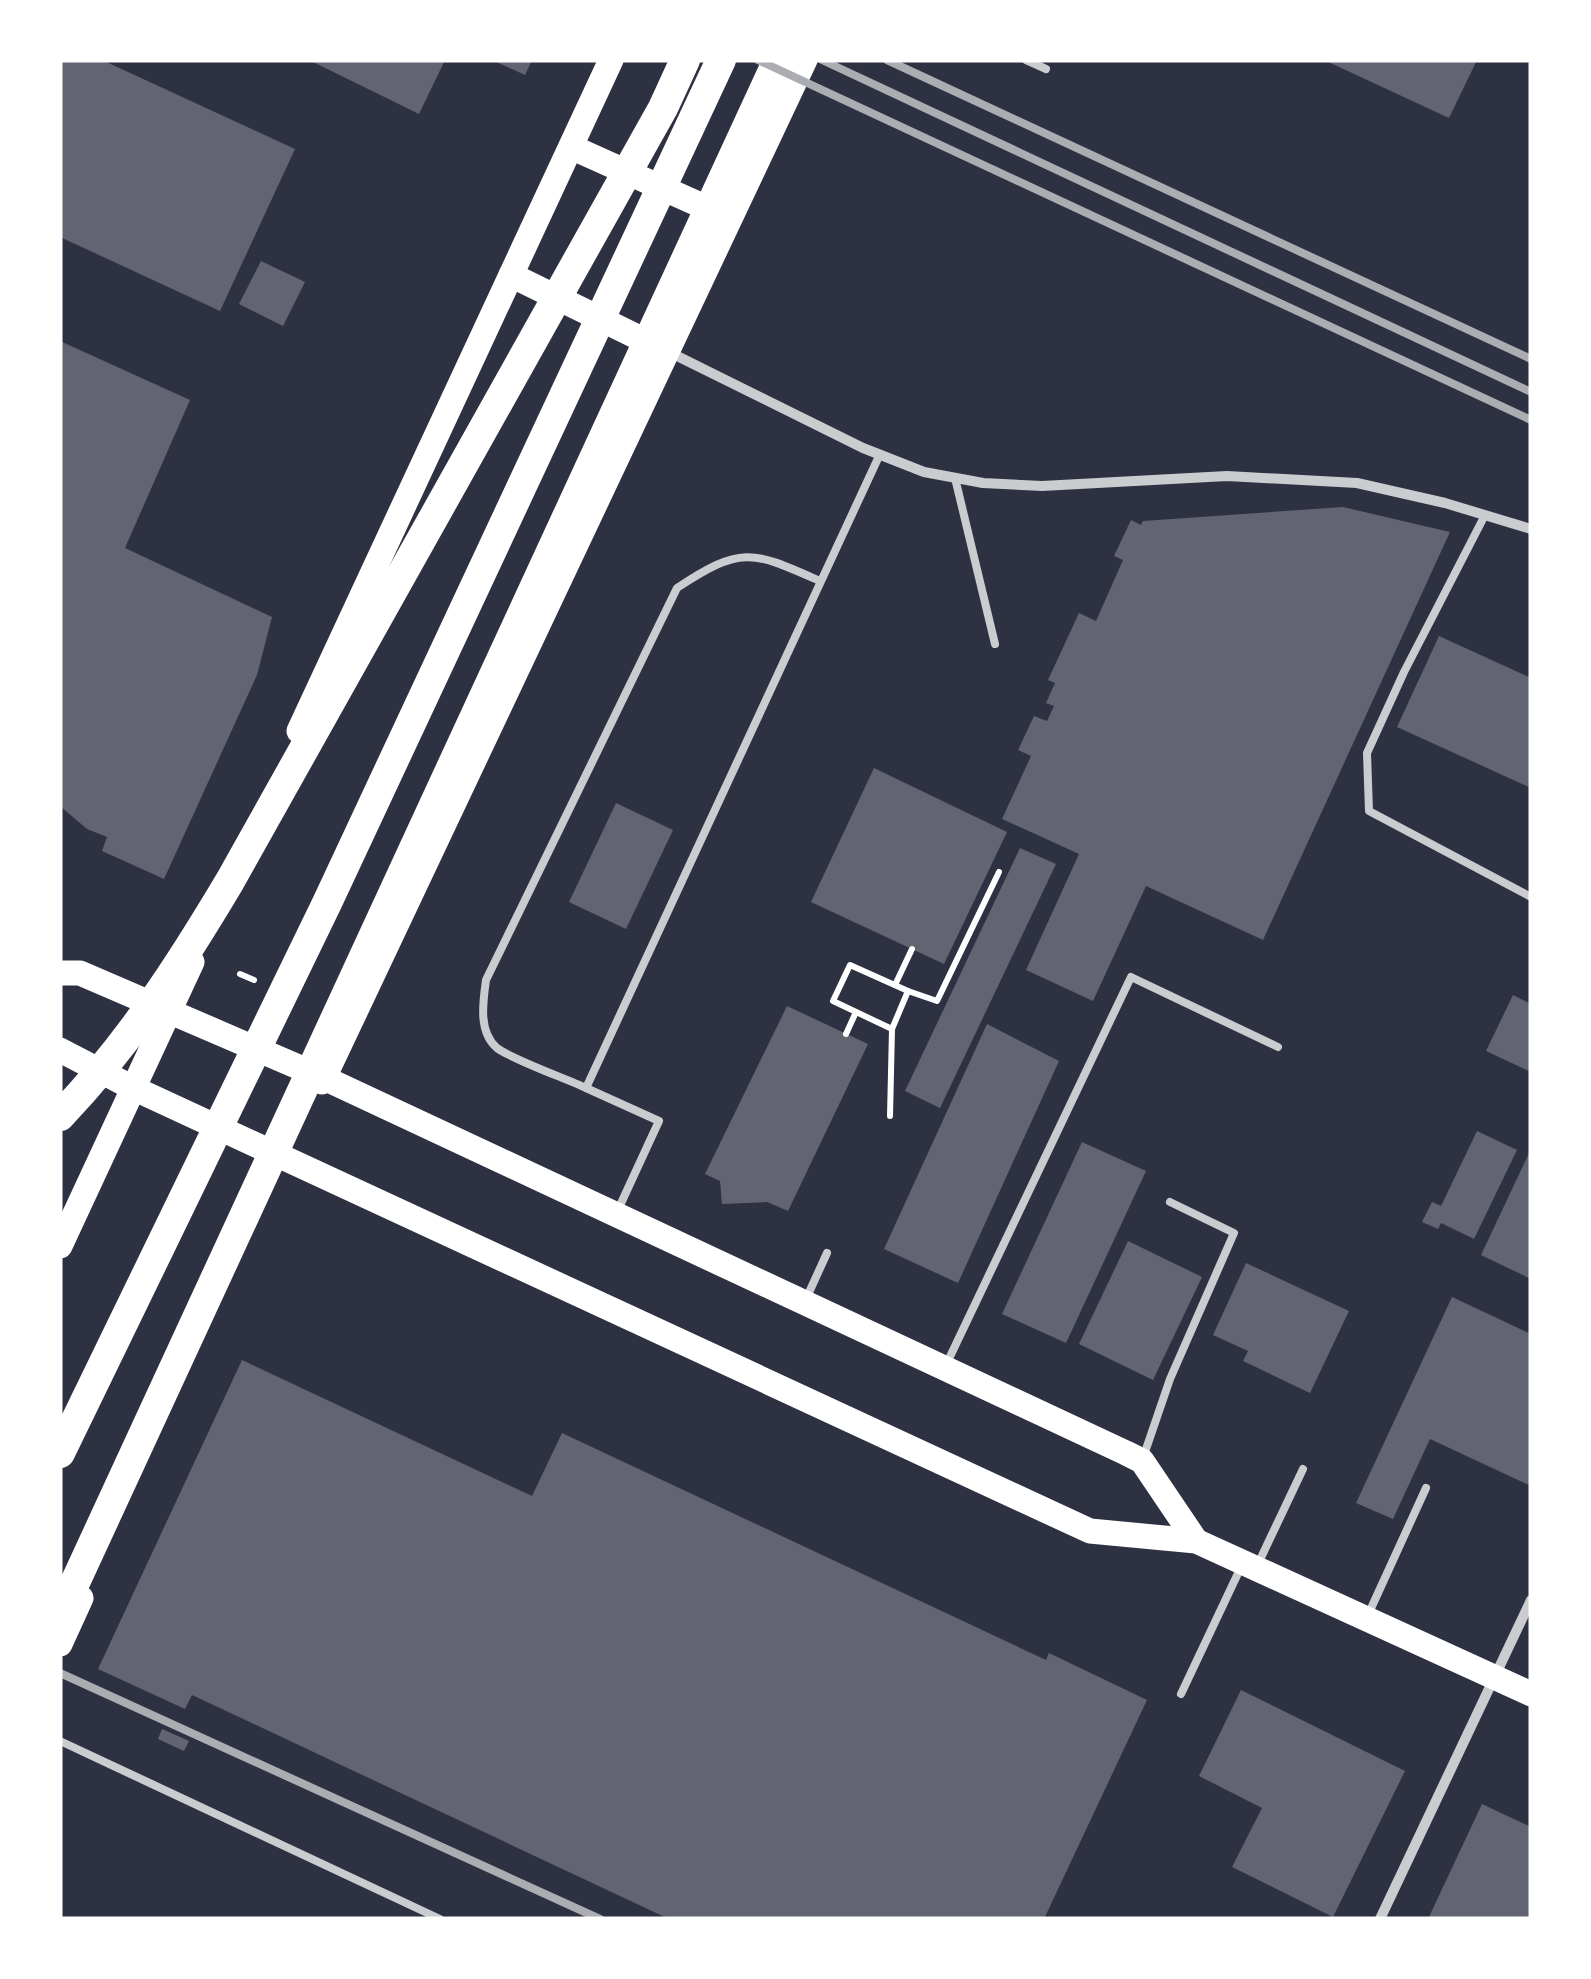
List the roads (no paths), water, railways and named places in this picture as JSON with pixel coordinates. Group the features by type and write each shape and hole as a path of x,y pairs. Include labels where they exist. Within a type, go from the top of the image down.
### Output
{"highway":[{"path":"60,1116 122,1047 173,976 230,880 663,108 685,60"},
{"path":"60,1453 394,761 721,60"},
{"path":"60,1615 778,60"}],"main road":[{"path":"60,1246 611,60"},
{"path":"60,1644 805,60"},
{"path":"571,147 731,218"},
{"path":"512,276 669,352"},
{"path":"60,973 80,973 324,1078 1142,1461 1196,1541"},
{"path":"60,1050 218,1128 1090,1531 1196,1541 1531,1694"}],"street":[{"path":"669,352 924,472 1042,486 1227,476 1357,483 1531,528"},
{"path":"1380,1919 1531,1600"}],"lane":[{"path":"1026,60 1046,69"},
{"path":"586,1088 880,454"},
{"path":"955,478 995,644"},
{"path":"1485,515 1404,672 1368,753 1369,812 1531,897"},
{"path":"616,1215 658,1120 497,1048 486,1030 481,1009 486,980 677,588 712,565 743,556 768,558 820,581"},
{"path":"944,1370 1131,976 1278,1047"},
{"path":"1142,1461 1170,1379 1234,1233 1170,1202"},
{"path":"804,1304 828,1252"},
{"path":"1181,1694 1302,1469"},
{"path":"1366,1619 1426,1488"},
{"path":"60,1742 440,1919"}],"railway":[{"path":"758,60 1531,420"},
{"path":"822,60 1531,392"},
{"path":"887,60 1531,359"},
{"path":"60,1673 600,1919"}]}
